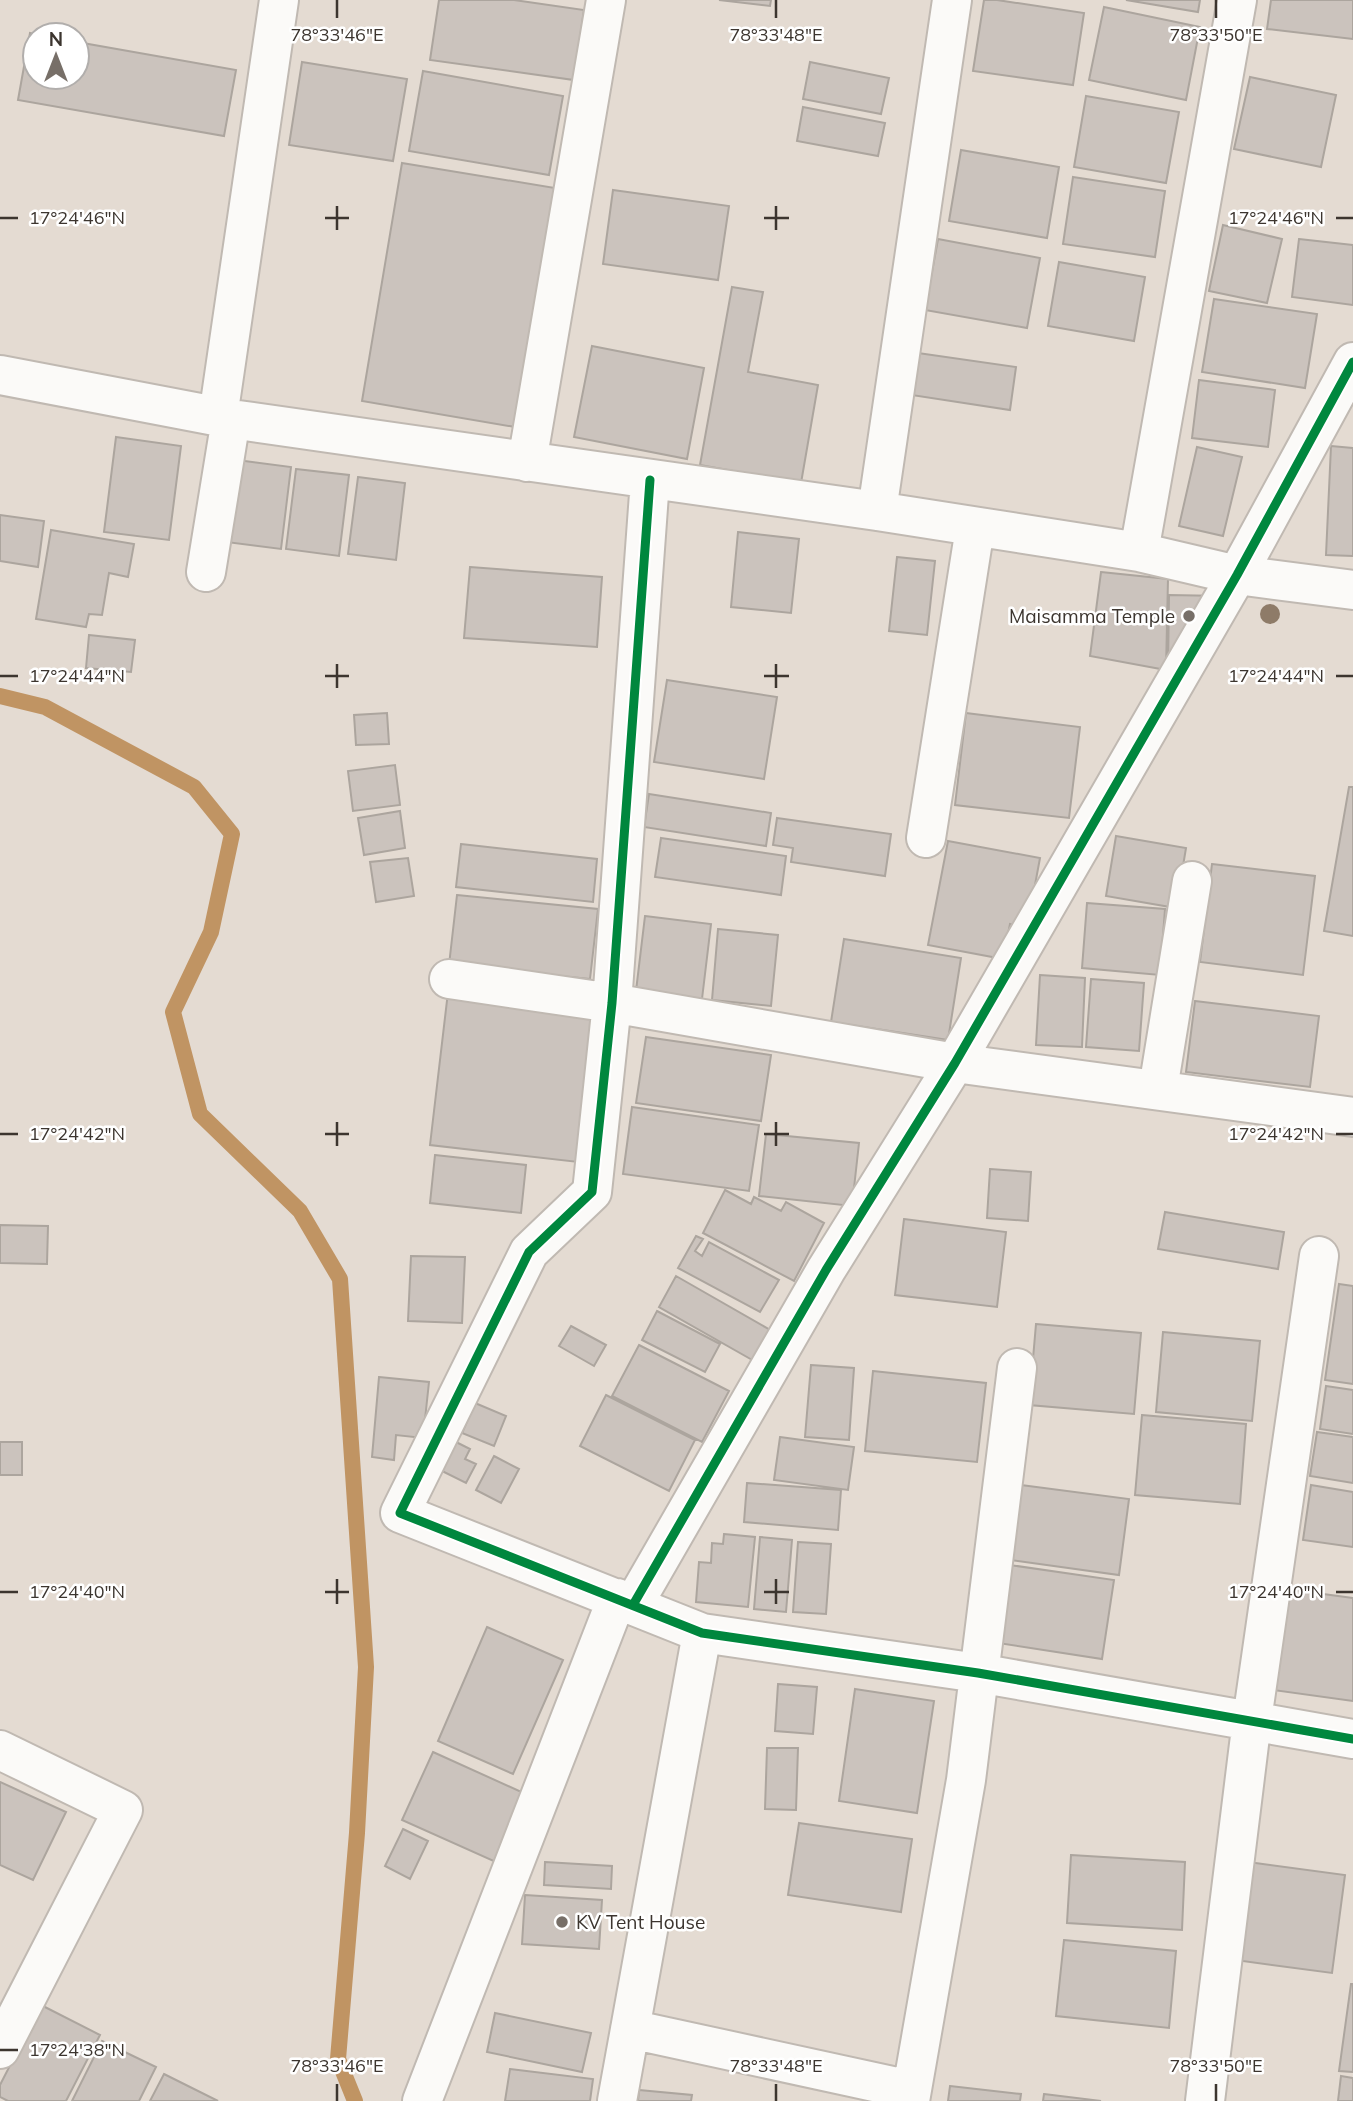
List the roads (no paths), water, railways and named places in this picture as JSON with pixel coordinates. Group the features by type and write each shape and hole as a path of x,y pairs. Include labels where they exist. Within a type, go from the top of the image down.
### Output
{"street":[{"path":"206,572 279,0"},
{"path":"527,462 606,0"},
{"path":"877,511 953,0"},
{"path":"1139,552 1237,0"},
{"path":"422,2101 625,1602 955,1063 1237,575 1353,362"},
{"path":"0,375 225,418 877,511 1139,552 1237,575 1353,590"},
{"path":"650,480 612,1003 592,1192 528,1252 400,1513 702,1633 978,1673 1353,1739"},
{"path":"926,838 975,528"},
{"path":"1158,1089 1192,881"},
{"path":"449,979 612,1003 955,1063 1353,1117"},
{"path":"1205,2101 1252,1720 1319,1256"},
{"path":"630,2029 911,2096 966,1780 1017,1368"},
{"path":"617,2101 702,1633"},
{"path":"0,1750 123,1810 0,2049"}],"waterway":[{"path":"0,696 45,707 194,787 232,834 211,932 173,1012 200,1114 300,1211 340,1279 366,1667 357,1833 338,2059 355,2101"}],"place":[{"name":"Maisamma Temple","path":"1189,616"},
{"name":"KV Tent House","path":"562,1922"}]}
